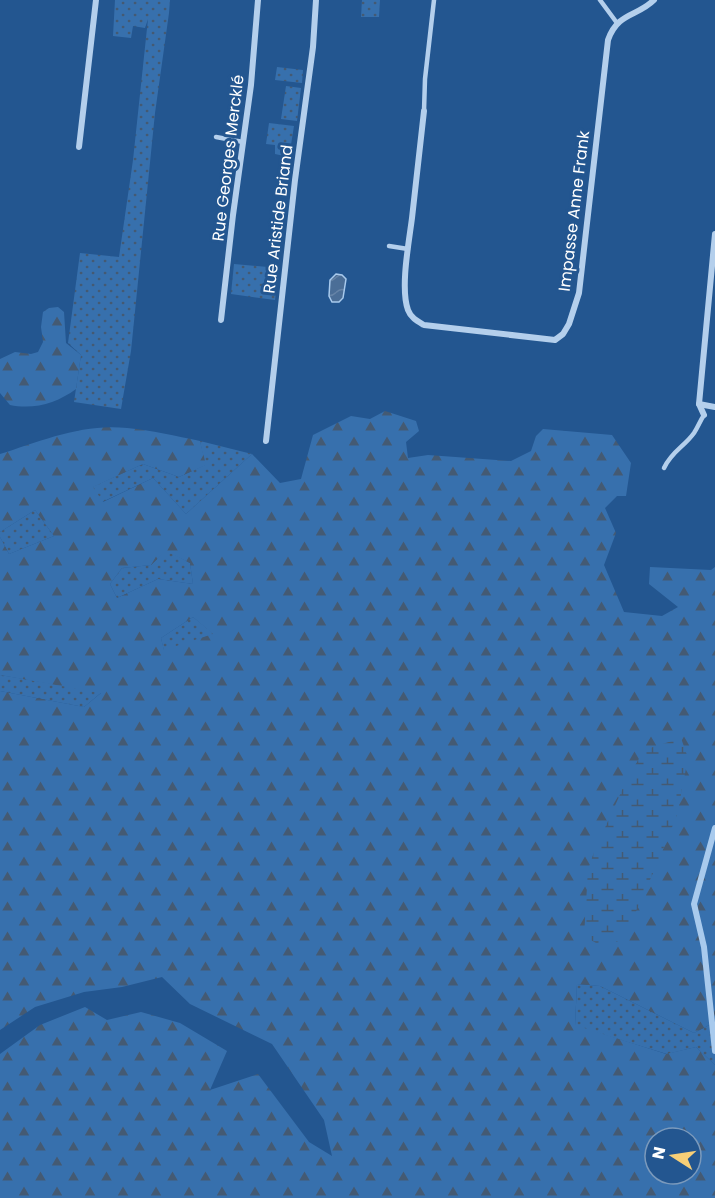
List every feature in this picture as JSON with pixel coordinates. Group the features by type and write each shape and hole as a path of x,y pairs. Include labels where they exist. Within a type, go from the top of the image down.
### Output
{"street":[{"path":"79,147 96,0"},
{"name":"Rue Georges Mercklé","path":"221,320 251,85 258,0"},
{"name":"Rue Aristide Briand","path":"266,441 295,180 314,47 316,0"},
{"path":"617,23 643,9 654,0"},
{"name":"Impasse Anne Frank","path":"424,111 405,284 408,311 414,320 424,325 555,340 563,334 569,324 579,293 608,40 617,23"},
{"path":"704,415 699,404 715,234"},
{"path":"699,404 715,407"}],"lane":[{"path":"424,111 434,0"},
{"path":"600,0 617,23"},
{"path":"216,137 243,142"},
{"path":"389,246 408,249"},
{"path":"664,468 673,452 694,433 704,415"}],"green space":[{"path":"115,0 170,0 155,113 131,351 121,409 74,402 81,355 68,343 80,253 119,257 133,160 148,19 145,28 133,26 131,38 113,36"},
{"path":"362,0 380,0 379,17 361,17"},
{"path":"277,67 303,70 302,83 275,80"},
{"path":"286,86 301,88 297,121 281,119"},
{"path":"269,123 294,126 289,157 275,154 275,145 266,144"},
{"path":"234,264 279,268 275,300 231,294"},
{"path":"58,307 64,312 66,343 81,355 76,389 45,404 28,407 10,405 0,393 0,359 15,352 31,354 38,352 43,342 41,327 43,312 49,308"},
{"path":"385,411 416,421 419,431 406,442 408,458 428,455 511,461 531,451 536,436 543,429 612,435 631,463 626,496 617,496 605,508 616,533 604,565 624,612 662,616 678,607 649,584 650,567 711,570 715,567 715,1022 694,1033 600,986 577,984 575,1025 666,1054 696,1047 715,1065 715,1198 0,1198 0,1054 40,1025 85,1007 107,1020 141,1012 180,1023 227,1051 210,1090 258,1074 309,1142 332,1156 324,1120 272,1044 190,1004 162,977 122,987 84,992 35,1007 0,1030 0,691 84,707 101,693 0,675 0,537 9,554 54,536 35,510 0,532 0,454 62,434 94,428 136,429 200,441 206,465 179,477 143,464 93,487 103,502 153,478 186,514 252,454 280,483 301,479 313,435 351,416 370,419","holes":["166,551 190,563 193,584 158,579 117,598 110,584 122,568 151,565","193,617 213,634 164,650 161,638"]},
{"path":"200,441 252,454 186,514 153,478 102,502 92,487 143,464 179,477 205,465"},
{"path":"35,510 54,536 9,554 0,537 0,532"},
{"path":"166,550 190,563 193,584 158,579 117,598 110,584 122,568 151,565"},
{"path":"193,617 214,634 164,651 161,638"},
{"path":"0,675 102,692 84,707 0,691"},
{"path":"681,738 688,758 677,815 657,864 634,916 617,942 596,943 584,936 588,870 594,852 627,779 644,750"},
{"path":"577,984 600,986 694,1033 715,1022 715,1065 696,1047 667,1054 575,1026"}],"water":[{"path":"336,274 346,279 343,298 339,302 332,302 329,296 330,280"}],"waterway":[{"path":"715,828 694,904 704,947 715,1051"}]}
